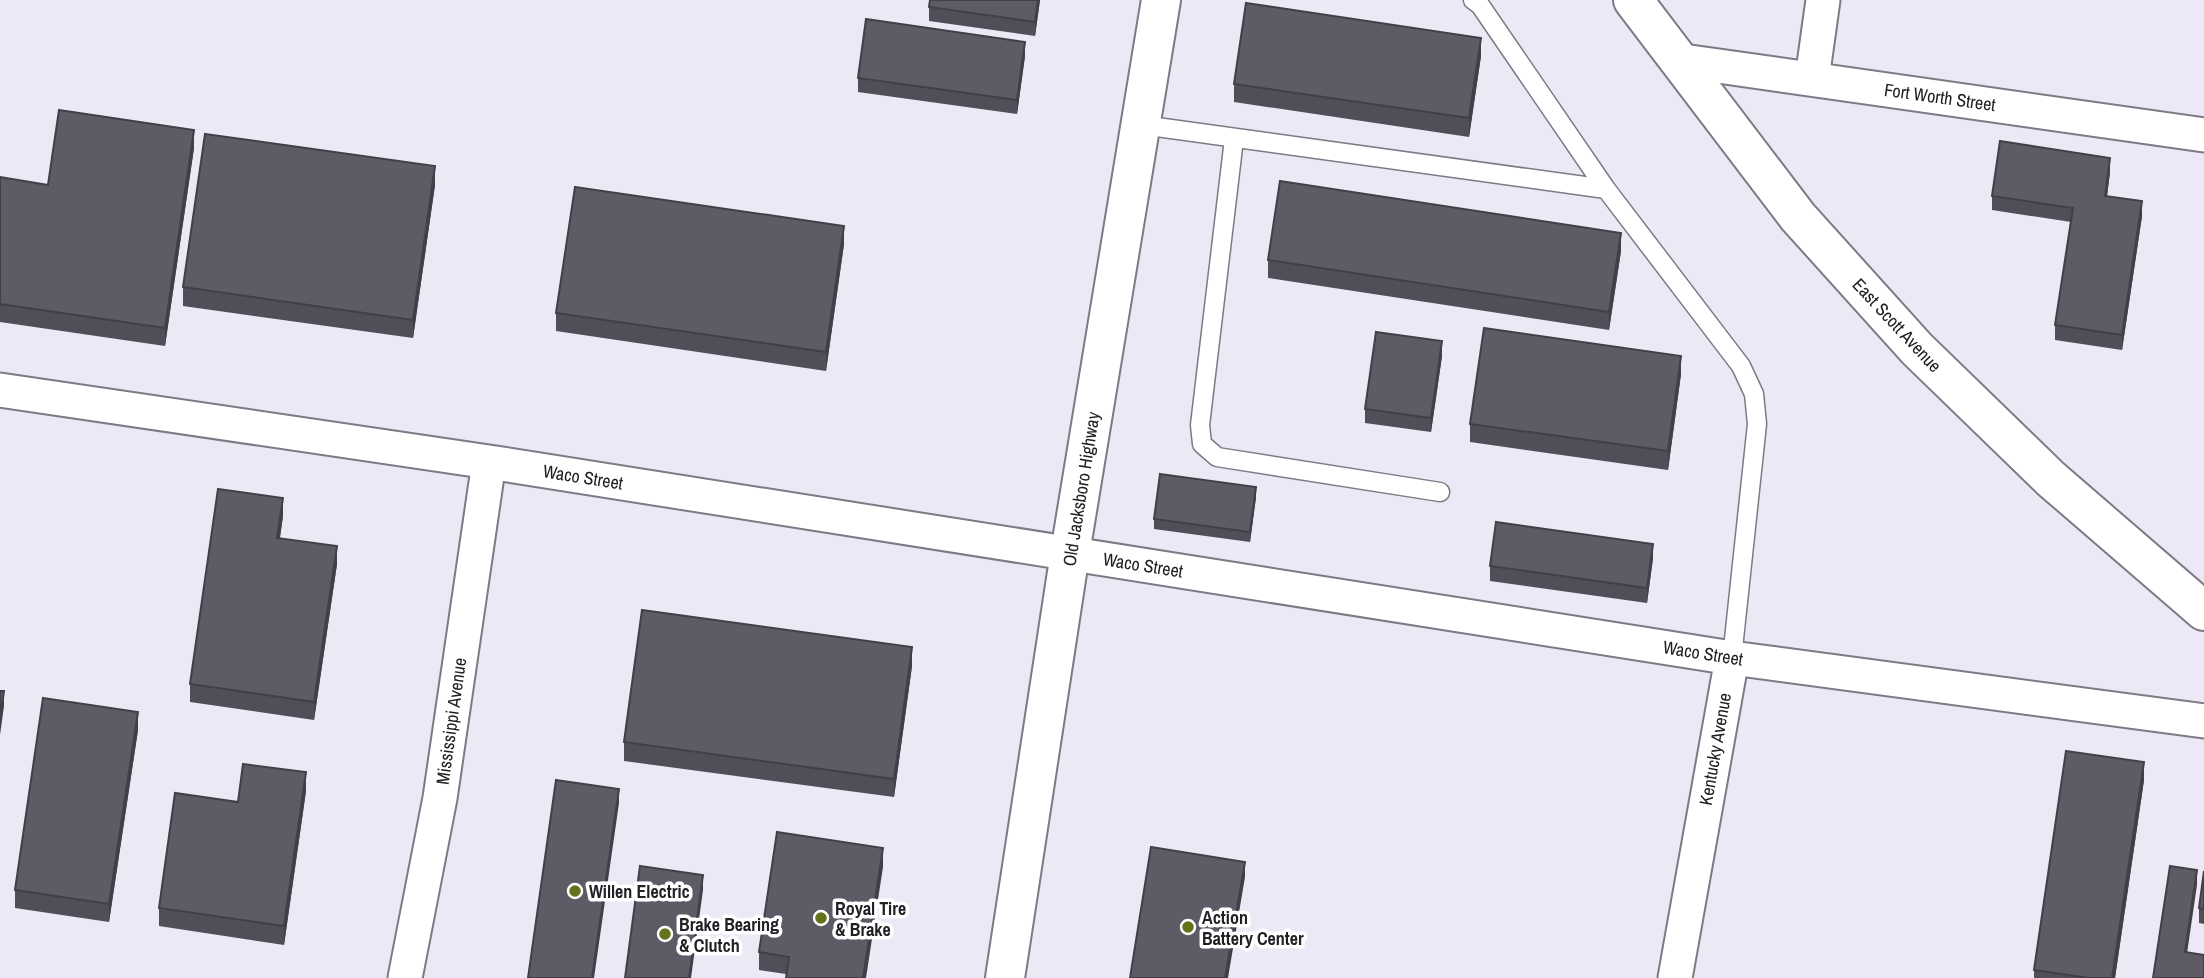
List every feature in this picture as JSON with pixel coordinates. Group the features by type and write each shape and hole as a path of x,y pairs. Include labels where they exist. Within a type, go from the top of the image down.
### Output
{"main road":[{"name":"Old Jacksboro Highway","path":"1004,978 1070,553 1161,0"},
{"name":"East Scott Avenue","path":"1633,0 1798,217 1917,349 2051,479 2204,611"}],"street":[{"path":"1812,79 1823,0"},
{"name":"Fort Worth Street","path":"1676,60 2204,135"},
{"name":"Waco Street","path":"0,390 489,462 1732,658 2204,721"},
{"name":"Mississippi Avenue","path":"405,978 440,798 489,462"},
{"name":"Kentucky Avenue","path":"1675,978 1732,658"}],"lane":[{"path":"1473,0 1480,5 1606,189"},
{"path":"1142,125 1606,189"},
{"path":"1234,139 1200,425 1202,444 1217,457 1440,492"},
{"name":"Kentucky Avenue","path":"1606,189 1741,366 1754,394 1757,424 1732,658"}],"building":[{"path":"930,0 1038,0 1035,22 929,7"},
{"path":"1246,3 1481,38 1469,118 1234,84"},
{"path":"866,19 1025,42 1017,100 858,78"},
{"path":"59,110 194,130 165,328 0,304 0,177 48,185"},
{"path":"205,134 435,166 413,320 183,287"},
{"path":"2000,141 2110,158 2105,196 2142,201 2122,335 2055,325 2073,208 1992,196"},
{"path":"1280,181 1621,233 1609,312 1268,260"},
{"path":"575,187 844,226 826,352 556,313"},
{"path":"1484,328 1681,356 1668,451 1470,424"},
{"path":"1376,332 1442,341 1431,418 1365,409"},
{"path":"1160,474 1256,487 1250,532 1154,519"},
{"path":"218,489 283,498 277,538 337,546 314,702 190,684"},
{"path":"1496,522 1653,544 1647,588 1490,566"},
{"path":"642,610 912,647 894,779 624,742"},
{"path":"0,691 4,691 0,720"},
{"path":"43,698 138,712 109,904 15,890"},
{"path":"2066,751 2144,762 2112,978 2089,978 2034,970"},
{"path":"243,764 306,772 284,926 159,908 175,793 238,802"},
{"name":"Willen Electric","path":"556,780 619,789 592,978 528,978"},
{"name":"Royal Tire & Brake","path":"777,832 883,848 863,978 786,978 789,957 759,952"},
{"name":"Action Battery Center","path":"1151,847 1245,862 1225,978 1130,978"},
{"name":"Brake Bearing & Clutch","path":"640,866 703,875 689,978 625,978"},
{"path":"2170,866 2197,870 2185,952 2204,955 2204,978 2153,978"},
{"path":"2204,871 2204,909 2199,908"}],"place":[{"name":"Willen Electric","path":"575,891"},
{"name":"Royal Tire & Brake","path":"821,918"},
{"name":"Action Battery Center","path":"1188,927"},
{"name":"Brake Bearing & Clutch","path":"665,934"}]}
